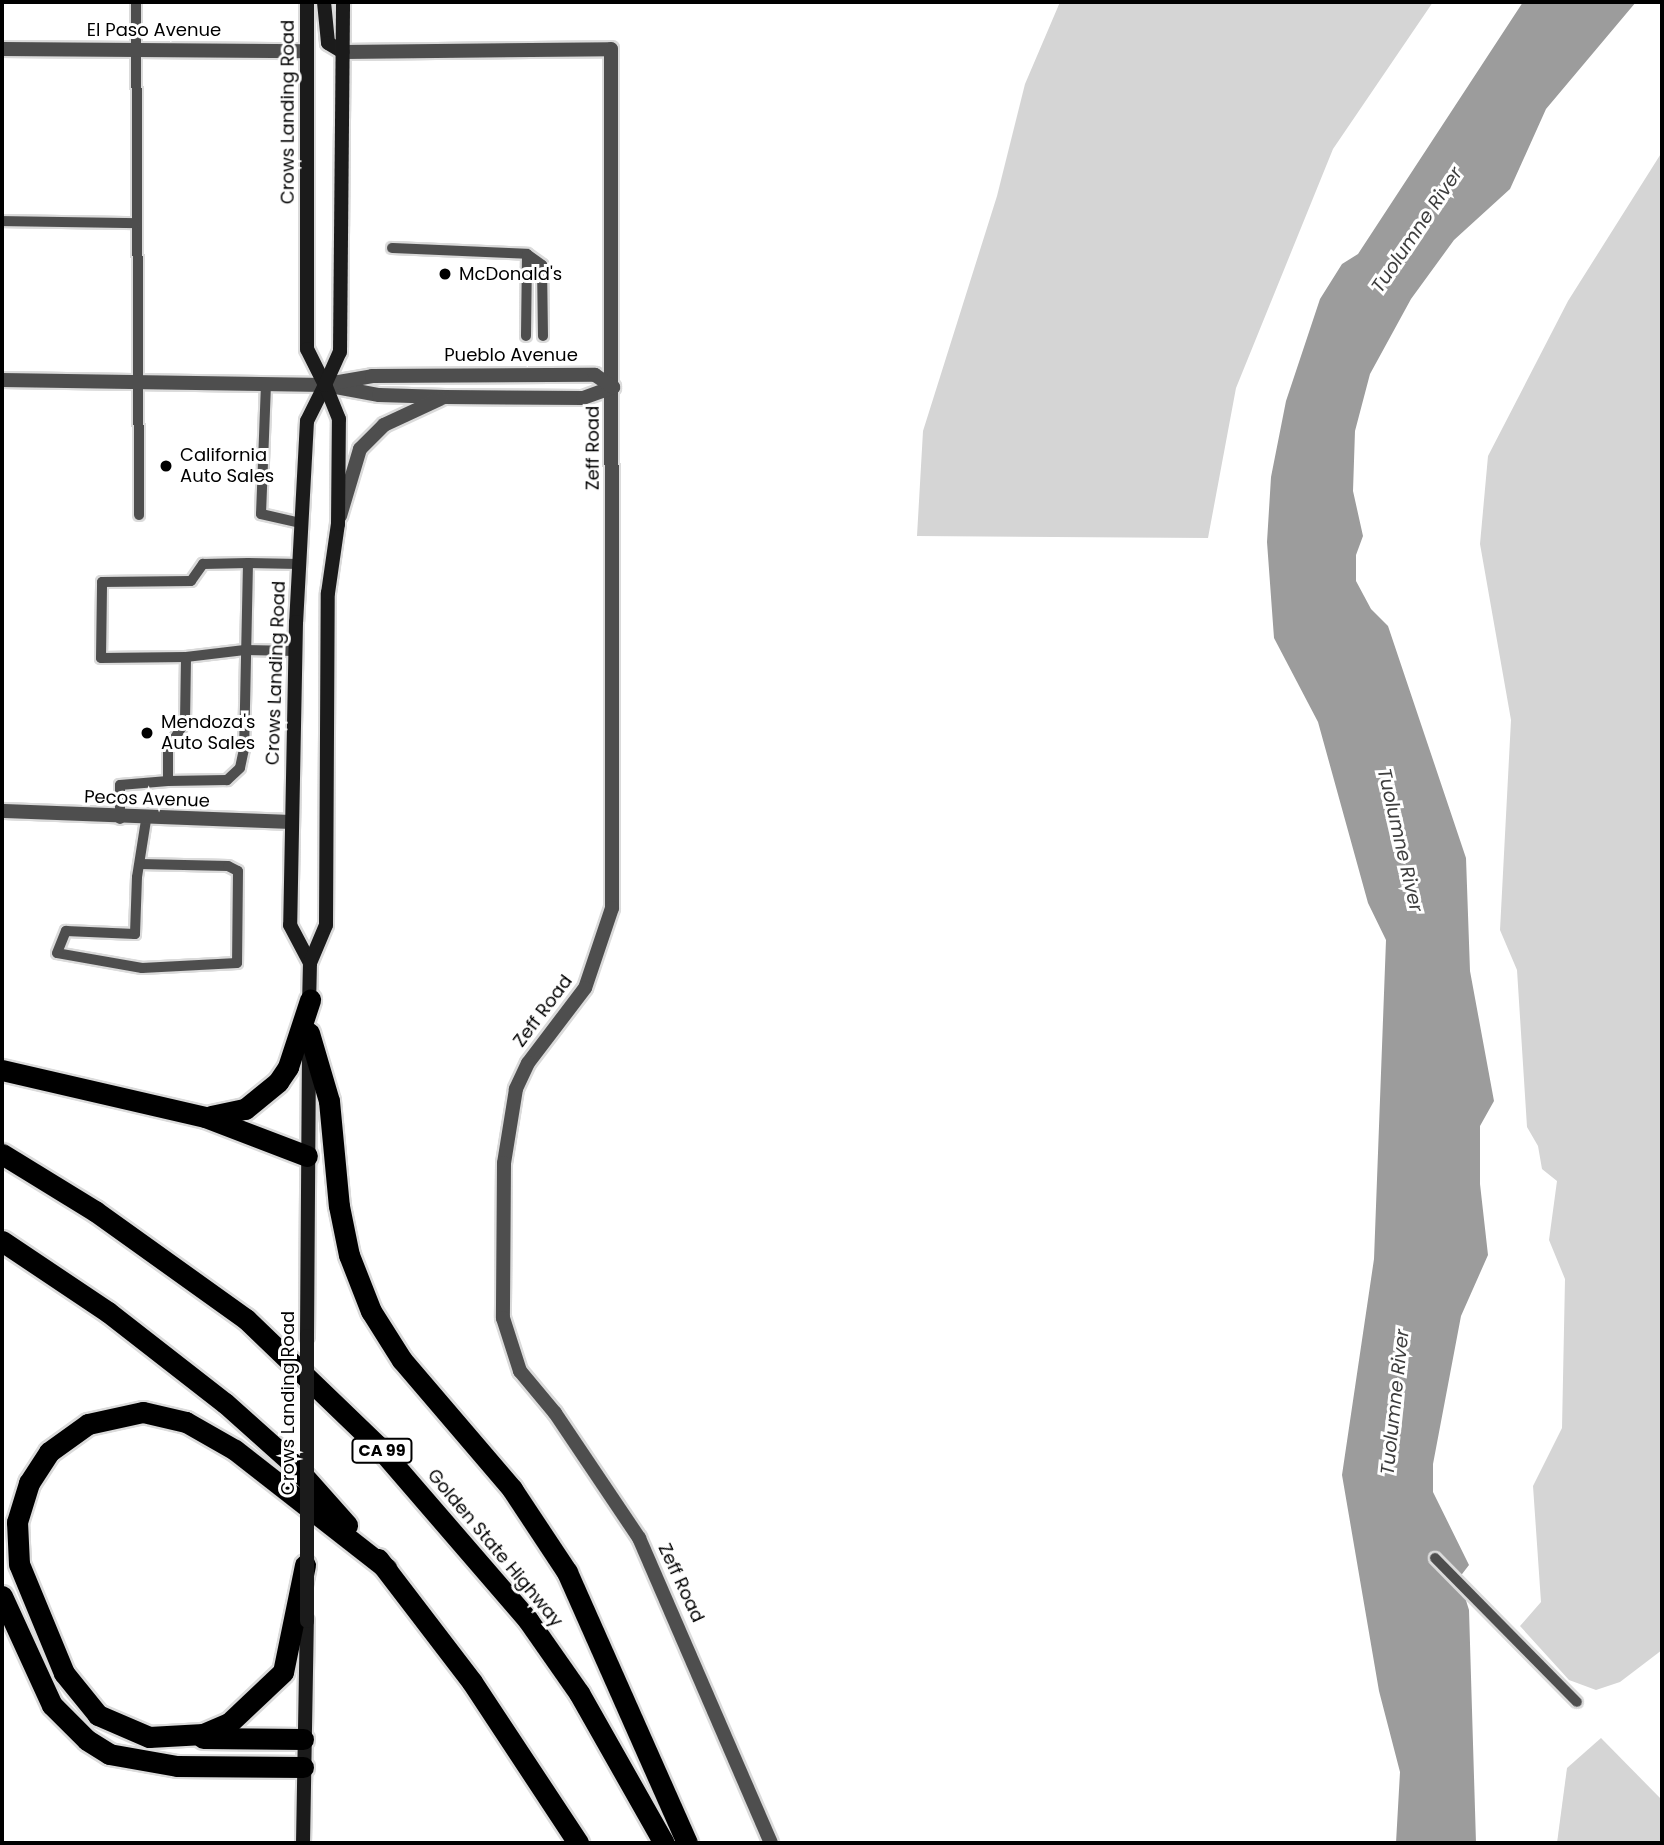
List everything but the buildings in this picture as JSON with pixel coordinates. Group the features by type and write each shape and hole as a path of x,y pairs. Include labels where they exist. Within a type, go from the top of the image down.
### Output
{"highway":[{"path":"205,1117 245,1109 278,1082 288,1067 310,1000"},
{"path":"309,1033 329,1101 339,1206 349,1255 371,1311 402,1360 512,1489 567,1572 687,1843"},
{"path":"2,1070 205,1117 307,1156"},
{"name":"Golden State Highway","path":"2,1154 95,1211 246,1319 377,1445 528,1620 579,1693 664,1843"},
{"path":"2,1241 108,1312 225,1403 292,1463 386,1568 472,1682 578,1843"},
{"path":"303,1739 149,1737 98,1715 64,1673 27,1589 19,1564 16,1522 21,1501 49,1452 74,1432 123,1413 143,1412 186,1422 235,1450 386,1568"},
{"path":"179,1738 229,1723 251,1707 283,1672 301,1620 307,1555"},
{"path":"2,1596 52,1705 87,1740 109,1754 177,1766 303,1767"}],"main road":[{"name":"Crows Landing Road","path":"307,2 307,349 339,419 338,524 328,593 326,925 310,962 307,1555"},
{"path":"324,2 328,43 343,52"},
{"name":"Crows Landing Road","path":"310,962 290,925 296,651 307,421 340,352 343,2"},
{"path":"301,1620 303,1843"}],"street":[{"name":"El Paso Avenue","path":"2,49 307,51"},
{"name":"Zeff Road","path":"343,52 611,49 612,908 585,988 528,1063 516,1089 504,1163 503,1318 520,1371 555,1413 639,1538 771,1843"},
{"name":"Pueblo Avenue","path":"325,385 372,376 595,374 612,387"},
{"name":"Pueblo Avenue","path":"2,380 325,385 379,396 445,397 583,398 612,387"},
{"path":"338,524 360,449 384,425 445,397"},
{"name":"Pecos Avenue","path":"2,811 146,820 291,822"}],"lane":[{"path":"136,2 136,382 139,515"},
{"path":"2,221 136,222"},
{"path":"392,248 527,254 542,265 543,336"},
{"path":"526,336 527,254"},
{"path":"266,383 261,514 301,523"},
{"path":"120,819 120,785 227,780 240,768 244,749 248,563"},
{"path":"296,651 245,650 186,657 101,658 102,582 191,581 203,564 299,564"},
{"path":"168,781 168,749 185,722 186,657"},
{"path":"140,864 228,866 238,871 237,963 142,968 57,953 66,930 135,934 140,864 146,820"},
{"path":"1434,1558 1577,1702"}],"shaded area":[{"path":"1060,2 1433,2 1333,149 1236,388 1208,538 917,536 923,431 997,196 1025,84"},
{"path":"1662,152 1662,1650 1620,1682 1596,1690 1569,1680 1520,1626 1541,1602 1533,1486 1562,1428 1565,1279 1549,1240 1557,1181 1542,1169 1538,1146 1527,1127 1517,970 1500,930 1511,720 1480,544 1488,456 1568,301"},
{"path":"1601,1738 1662,1800 1662,1843 1557,1843 1567,1768"}],"water":[{"name":"Tuolumne River","path":"1523,2 1636,2 1546,109 1510,189 1454,240 1411,299 1370,374 1355,431 1353,491 1363,536 1356,555 1356,581 1371,609 1388,626 1466,858 1470,971 1494,1101 1480,1126 1480,1184 1488,1255 1461,1316 1433,1464 1433,1492 1469,1565 1459,1578 1469,1610 1476,1843 1396,1843 1400,1772 1379,1691 1342,1475 1374,1259 1386,940 1368,903 1318,722 1274,638 1267,542 1271,477 1286,401 1320,299 1342,264 1358,254"}],"place":[{"name":"McDonald's","path":"445,274"},
{"name":"California Auto Sales","path":"166,466"},
{"name":"Mendoza's Auto Sales","path":"147,733"}]}
